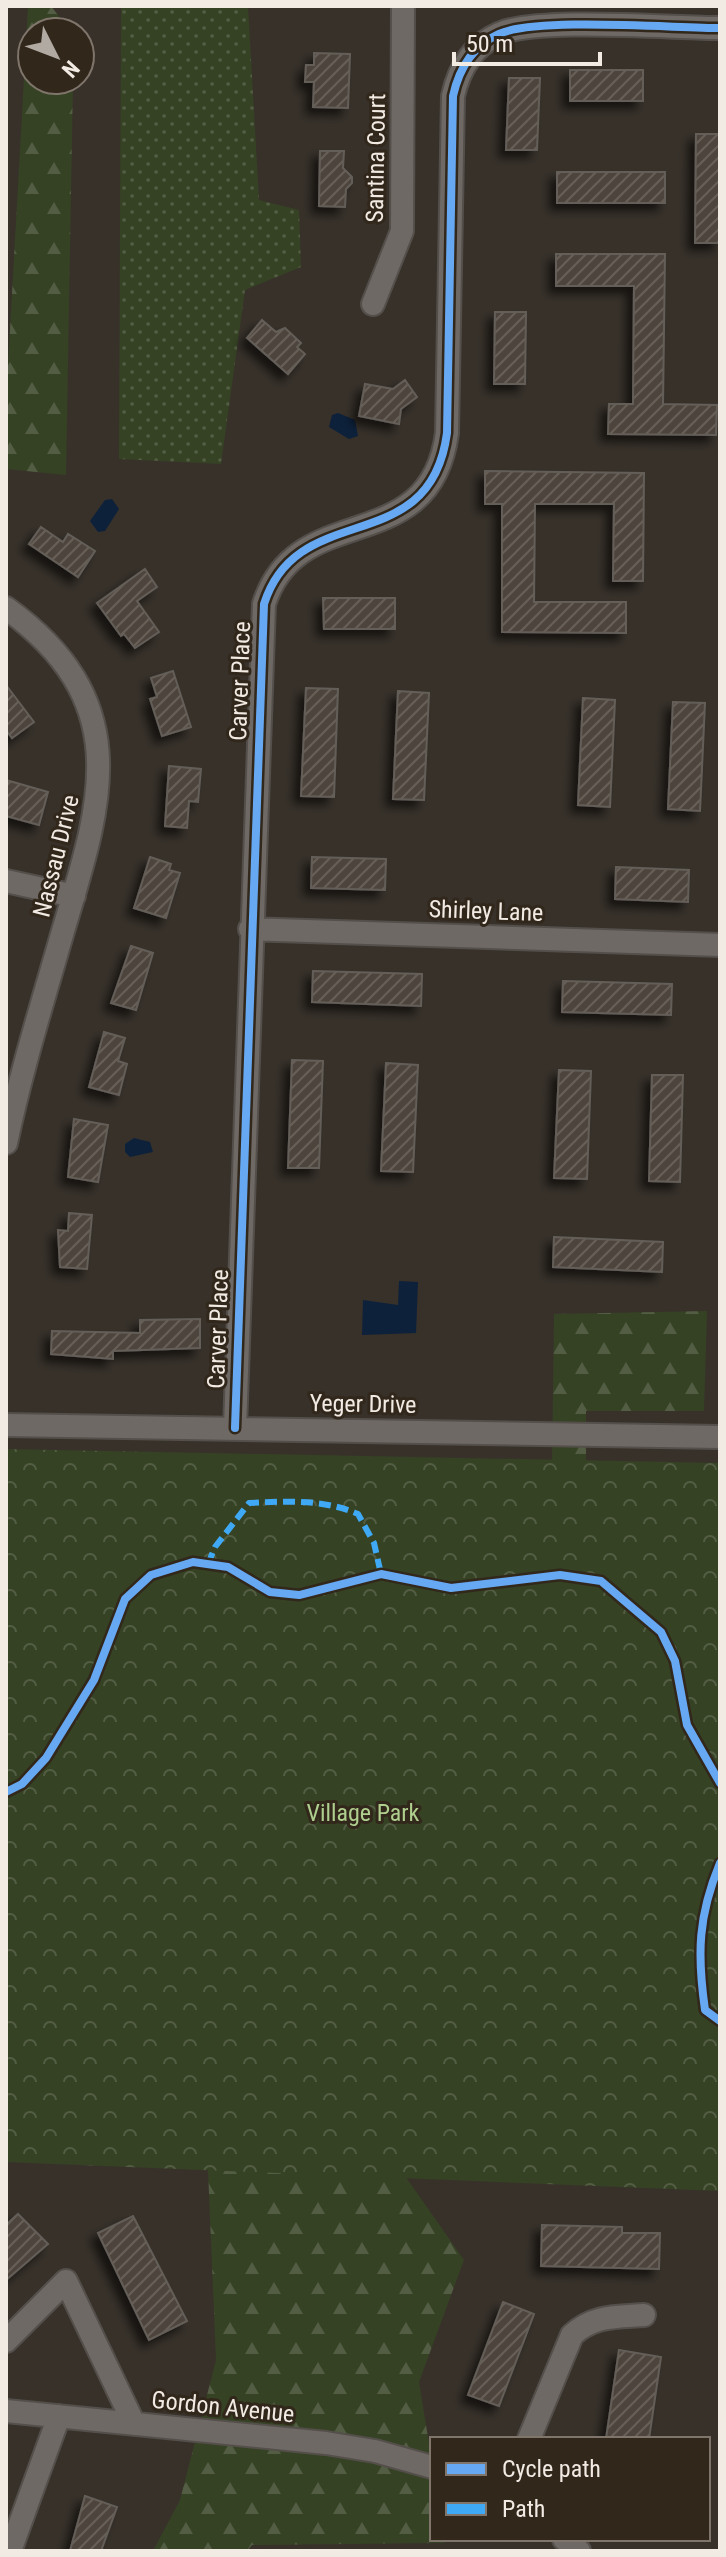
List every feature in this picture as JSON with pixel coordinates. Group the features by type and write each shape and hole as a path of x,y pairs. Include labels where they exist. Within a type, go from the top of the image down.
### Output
{"street":[{"name":"Santina Court","path":"373,304 402,231 403,6"},
{"name":"Carver Place","path":"235,1428 250,929 264,604 270,584 297,553 393,516 411,504 427,487 445,447 453,96 457,77 481,45 515,29 720,28"},
{"name":"Nassau Drive","path":"6,608 29,625 60,659 84,699 94,729 99,795 74,896 17,1089 6,1143"},
{"path":"6,881 74,896"},
{"name":"Shirley Lane","path":"250,929 720,945"},
{"name":"Yeger Drive","path":"6,1425 720,1437"},
{"path":"6,2341 66,2281 134,2424"},
{"path":"530,2437 572,2335 585,2323 601,2317 644,2315"},
{"name":"Gordon Avenue","path":"6,2411 326,2443 375,2451 430,2466"},
{"path":"10,2551 59,2416"}],"green space":[{"path":"28,6 51,6 59,16 27,16"},
{"path":"121,6 248,6 259,200 299,210 301,267 245,290 221,464 119,459"},
{"path":"23,96 73,96 66,475 6,469 6,401"},
{"path":"707,1311 704,1411 586,1411 586,1460 598,1489 403,2173 464,2260 419,2382 430,2450 430,2541 445,2543 252,2545 247,2551 153,2551 180,2500 216,2360 208,2170 552,1464 554,1314"},
{"name":"Village Park","path":"6,1449 720,1463 720,2191 6,2162"}],"water":[{"path":"338,413 355,420 358,436 349,439 329,427 332,415"},
{"path":"112,499 119,509 105,531 98,532 90,521 105,500"},
{"path":"134,1138 150,1142 153,1152 130,1157 125,1152 125,1144"},
{"path":"399,1281 418,1282 416,1333 362,1335 363,1300 398,1305"}],"building":[{"path":"314,53 350,54 348,108 313,107 314,82 305,82 306,65 314,65"},
{"path":"570,70 643,70 643,101 570,101"},
{"path":"509,78 540,78 537,150 506,150"},
{"path":"696,134 720,134 720,243 695,243"},
{"path":"320,151 344,151 343,168 352,177 352,183 346,189 345,207 319,206"},
{"path":"557,172 665,172 665,203 557,203"},
{"path":"556,254 665,254 663,404 717,405 716,435 608,434 609,404 633,404 634,286 556,286"},
{"path":"495,312 526,312 525,384 494,384"},
{"path":"262,320 276,332 285,328 301,343 297,347 305,354 288,374 247,338"},
{"path":"405,380 417,397 401,409 399,424 359,416 365,384 393,389"},
{"path":"485,471 644,473 643,581 613,581 614,504 535,504 534,602 626,602 626,633 502,632 502,504 485,504"},
{"path":"41,527 63,542 68,534 95,551 78,577 29,544"},
{"path":"145,569 157,587 137,601 159,632 135,648 124,634 121,636 97,603"},
{"path":"323,598 395,598 395,629 324,629"},
{"path":"173,671 191,727 162,736 150,699 157,697 151,678"},
{"path":"6,685 34,722 12,738 6,730"},
{"path":"306,688 338,689 334,797 301,796"},
{"path":"398,691 429,693 424,800 393,799"},
{"path":"583,698 615,700 610,807 578,805"},
{"path":"673,702 705,703 700,811 668,809"},
{"path":"169,766 201,769 198,802 189,801 187,828 165,826"},
{"path":"6,780 48,792 39,825 6,816"},
{"path":"150,857 171,864 169,870 180,873 166,918 134,908"},
{"path":"312,857 386,859 385,890 311,888"},
{"path":"616,867 689,870 688,902 615,899"},
{"path":"131,946 153,953 136,1010 111,1003"},
{"path":"313,971 422,974 421,1006 312,1002"},
{"path":"563,981 672,984 671,1015 562,1012"},
{"path":"104,1032 125,1038 118,1061 127,1064 119,1095 89,1087"},
{"path":"292,1060 323,1061 319,1168 288,1168"},
{"path":"386,1063 418,1065 413,1172 381,1171"},
{"path":"559,1070 591,1071 587,1179 554,1178"},
{"path":"652,1075 683,1075 680,1182 649,1181"},
{"path":"74,1119 108,1125 98,1182 68,1177"},
{"path":"69,1213 92,1215 87,1269 60,1267 58,1230 68,1231"},
{"path":"554,1237 663,1242 662,1272 553,1267"},
{"path":"200,1319 200,1348 113,1351 113,1359 51,1354 52,1331 140,1333 140,1320"},
{"path":"18,2214 48,2244 6,2280 6,2225"},
{"path":"133,2216 187,2321 149,2340 98,2233"},
{"path":"542,2225 622,2227 622,2233 660,2233 659,2269 541,2266"},
{"path":"503,2302 534,2314 499,2406 468,2395"},
{"path":"619,2350 661,2357 649,2437 606,2437"},
{"path":"85,2496 117,2507 101,2551 70,2551"}],"marked path":[{"path":"208,1564 215,1547 249,1503 305,1502 358,1514 374,1543 381,1574"}],"cycle path":[{"path":"235,1428 264,604 281,571 305,550 391,515 416,499 436,473 447,433 453,96 468,59 490,39 517,29 573,25 720,28"},
{"path":"6,1792 22,1784 46,1758 94,1680 125,1599 151,1575 193,1562 228,1567 270,1592 299,1595 381,1574 451,1588 560,1575 601,1581 661,1632 675,1661 687,1725 720,1783"},
{"path":"720,1863 707,1900 700,1953 705,2010 720,2021"}]}
